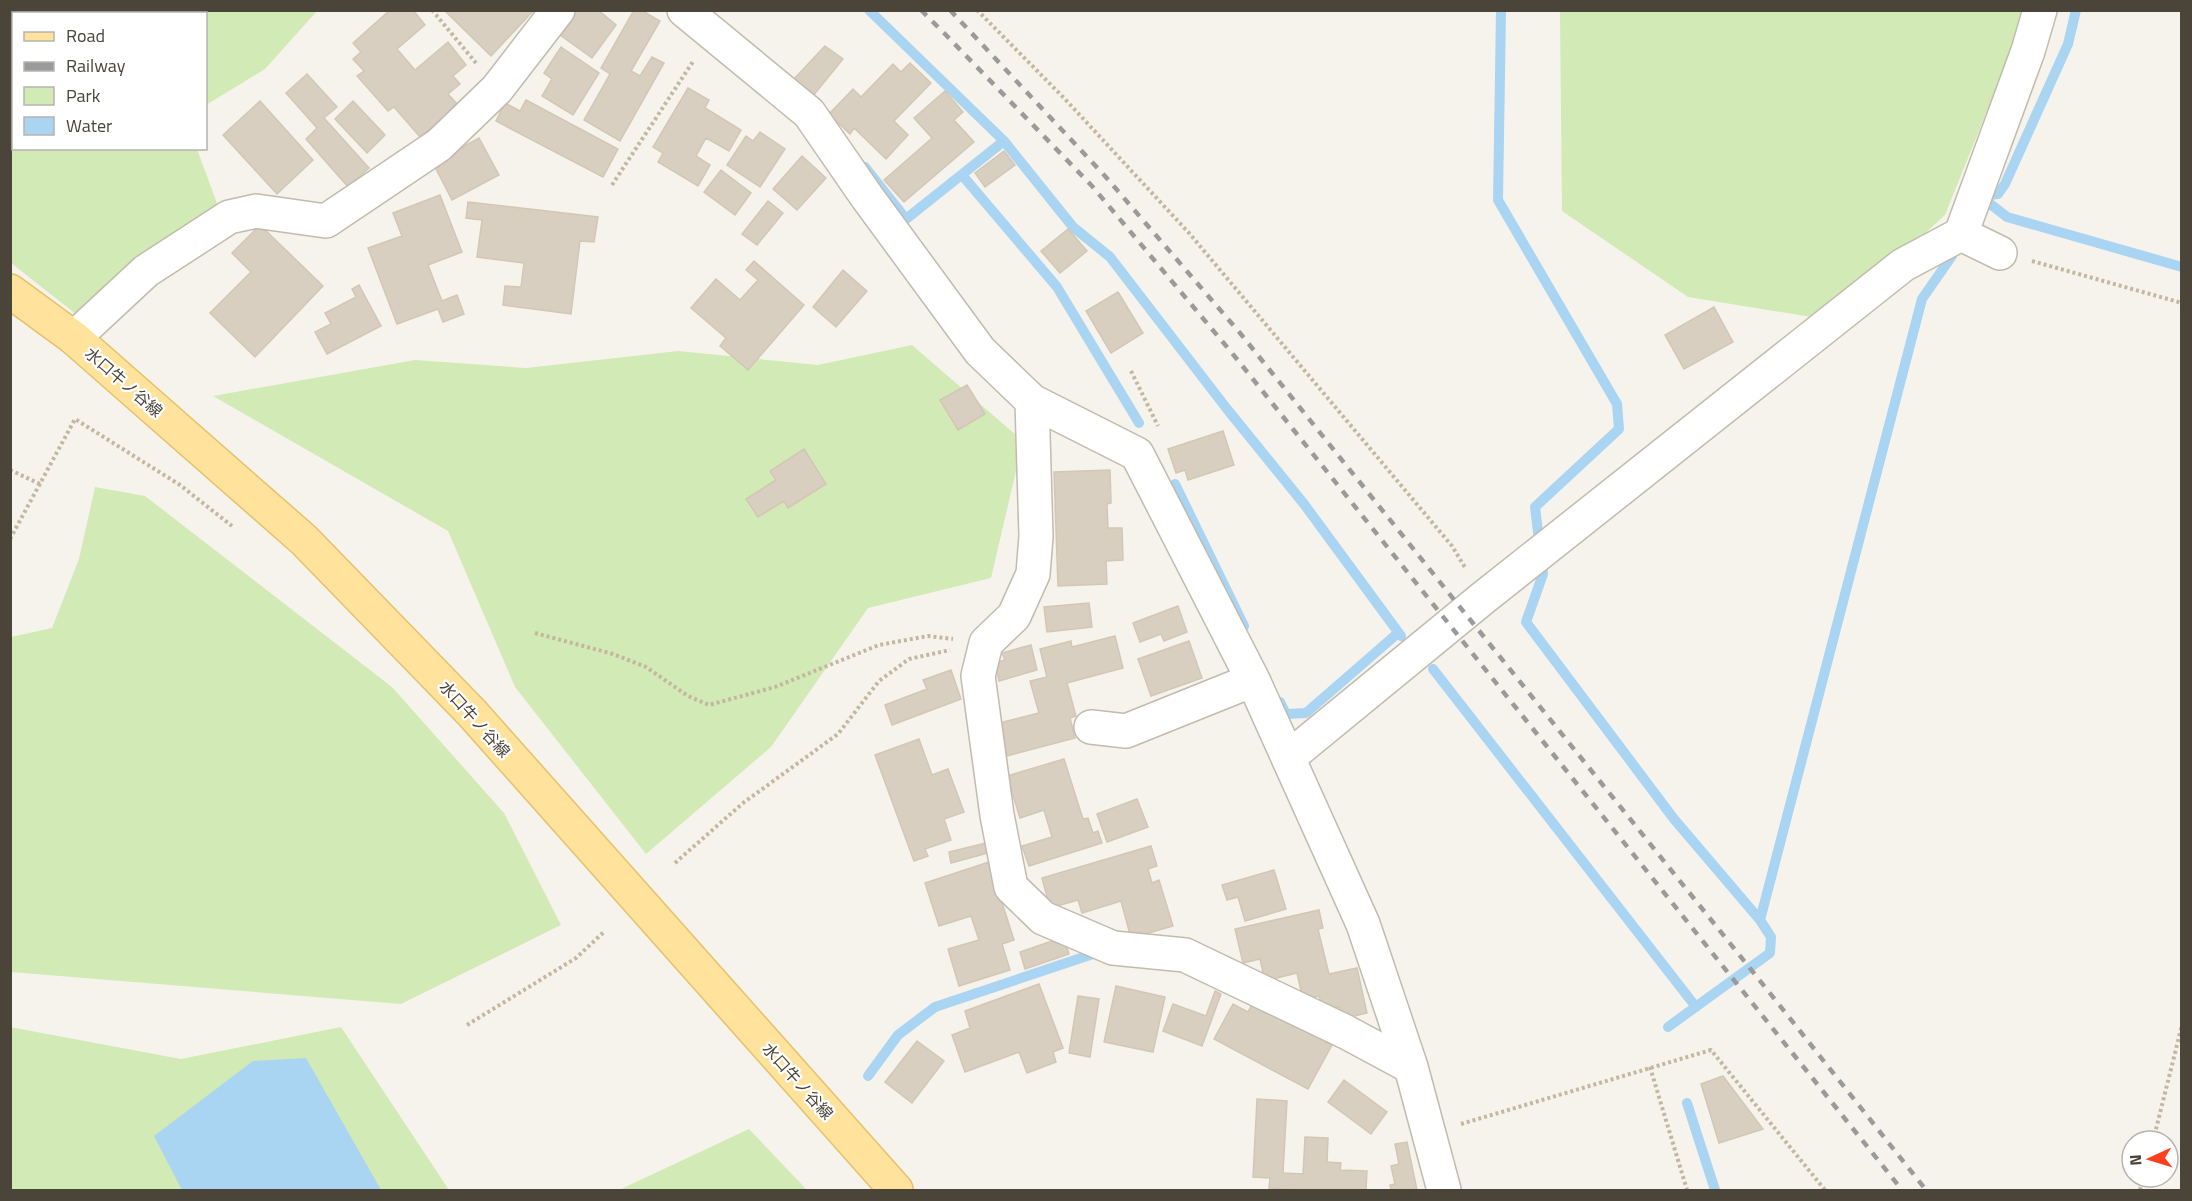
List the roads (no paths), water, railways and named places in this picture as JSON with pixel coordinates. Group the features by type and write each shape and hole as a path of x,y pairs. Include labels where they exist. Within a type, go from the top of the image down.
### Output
{"main road":[{"name":"水口牛ノ谷線","path":"10,291 74,338 304,540 472,713 896,1191"}],"street":[{"path":"74,338 146,271 229,217 256,210 326,221 439,145 497,89 558,10"},
{"path":"684,10 809,112 980,351 1032,401 1136,454 1252,680 1363,924 1411,1067 1444,1191"},
{"path":"1288,758 1484,598 1903,265 1961,234 2028,51 2040,10"},
{"path":"1961,234 2000,253"},
{"path":"1032,401 1036,536 1033,574 1014,616 986,643 978,676 997,815 1011,887 1043,918 1113,948 1185,955 1346,1032 1411,1067"},
{"path":"1091,727 1126,731 1252,680"}],"water":[{"path":"306,1058 381,1190 182,1190 154,1136 253,1061"}],"waterway":[{"path":"869,10 1004,141"},
{"path":"1501,10 1498,200 1617,404 1619,429 1535,507 1543,574 1526,622 1674,819 1760,920 1771,937 1770,953 1668,1027"},
{"path":"2076,10 2068,44 2005,184 1998,194 1980,196 2007,217 2182,267"},
{"path":"865,167 906,219 1004,141 1073,227 1110,257 1227,409 1304,504 1401,636"},
{"path":"962,175 1057,287 1139,423"},
{"path":"1760,920 1922,299 1952,256"},
{"path":"1175,484 1244,626"},
{"path":"1280,702 1286,714 1306,713 1398,633"},
{"path":"1433,669 1696,1007"},
{"path":"868,1076 898,1035 935,1007 1093,954"},
{"path":"1687,1103 1715,1190"}],"railway":[{"path":"921,10 1092,186 1232,353 1902,1190"},
{"path":"950,10 1105,176 1240,333 1926,1190"}]}
